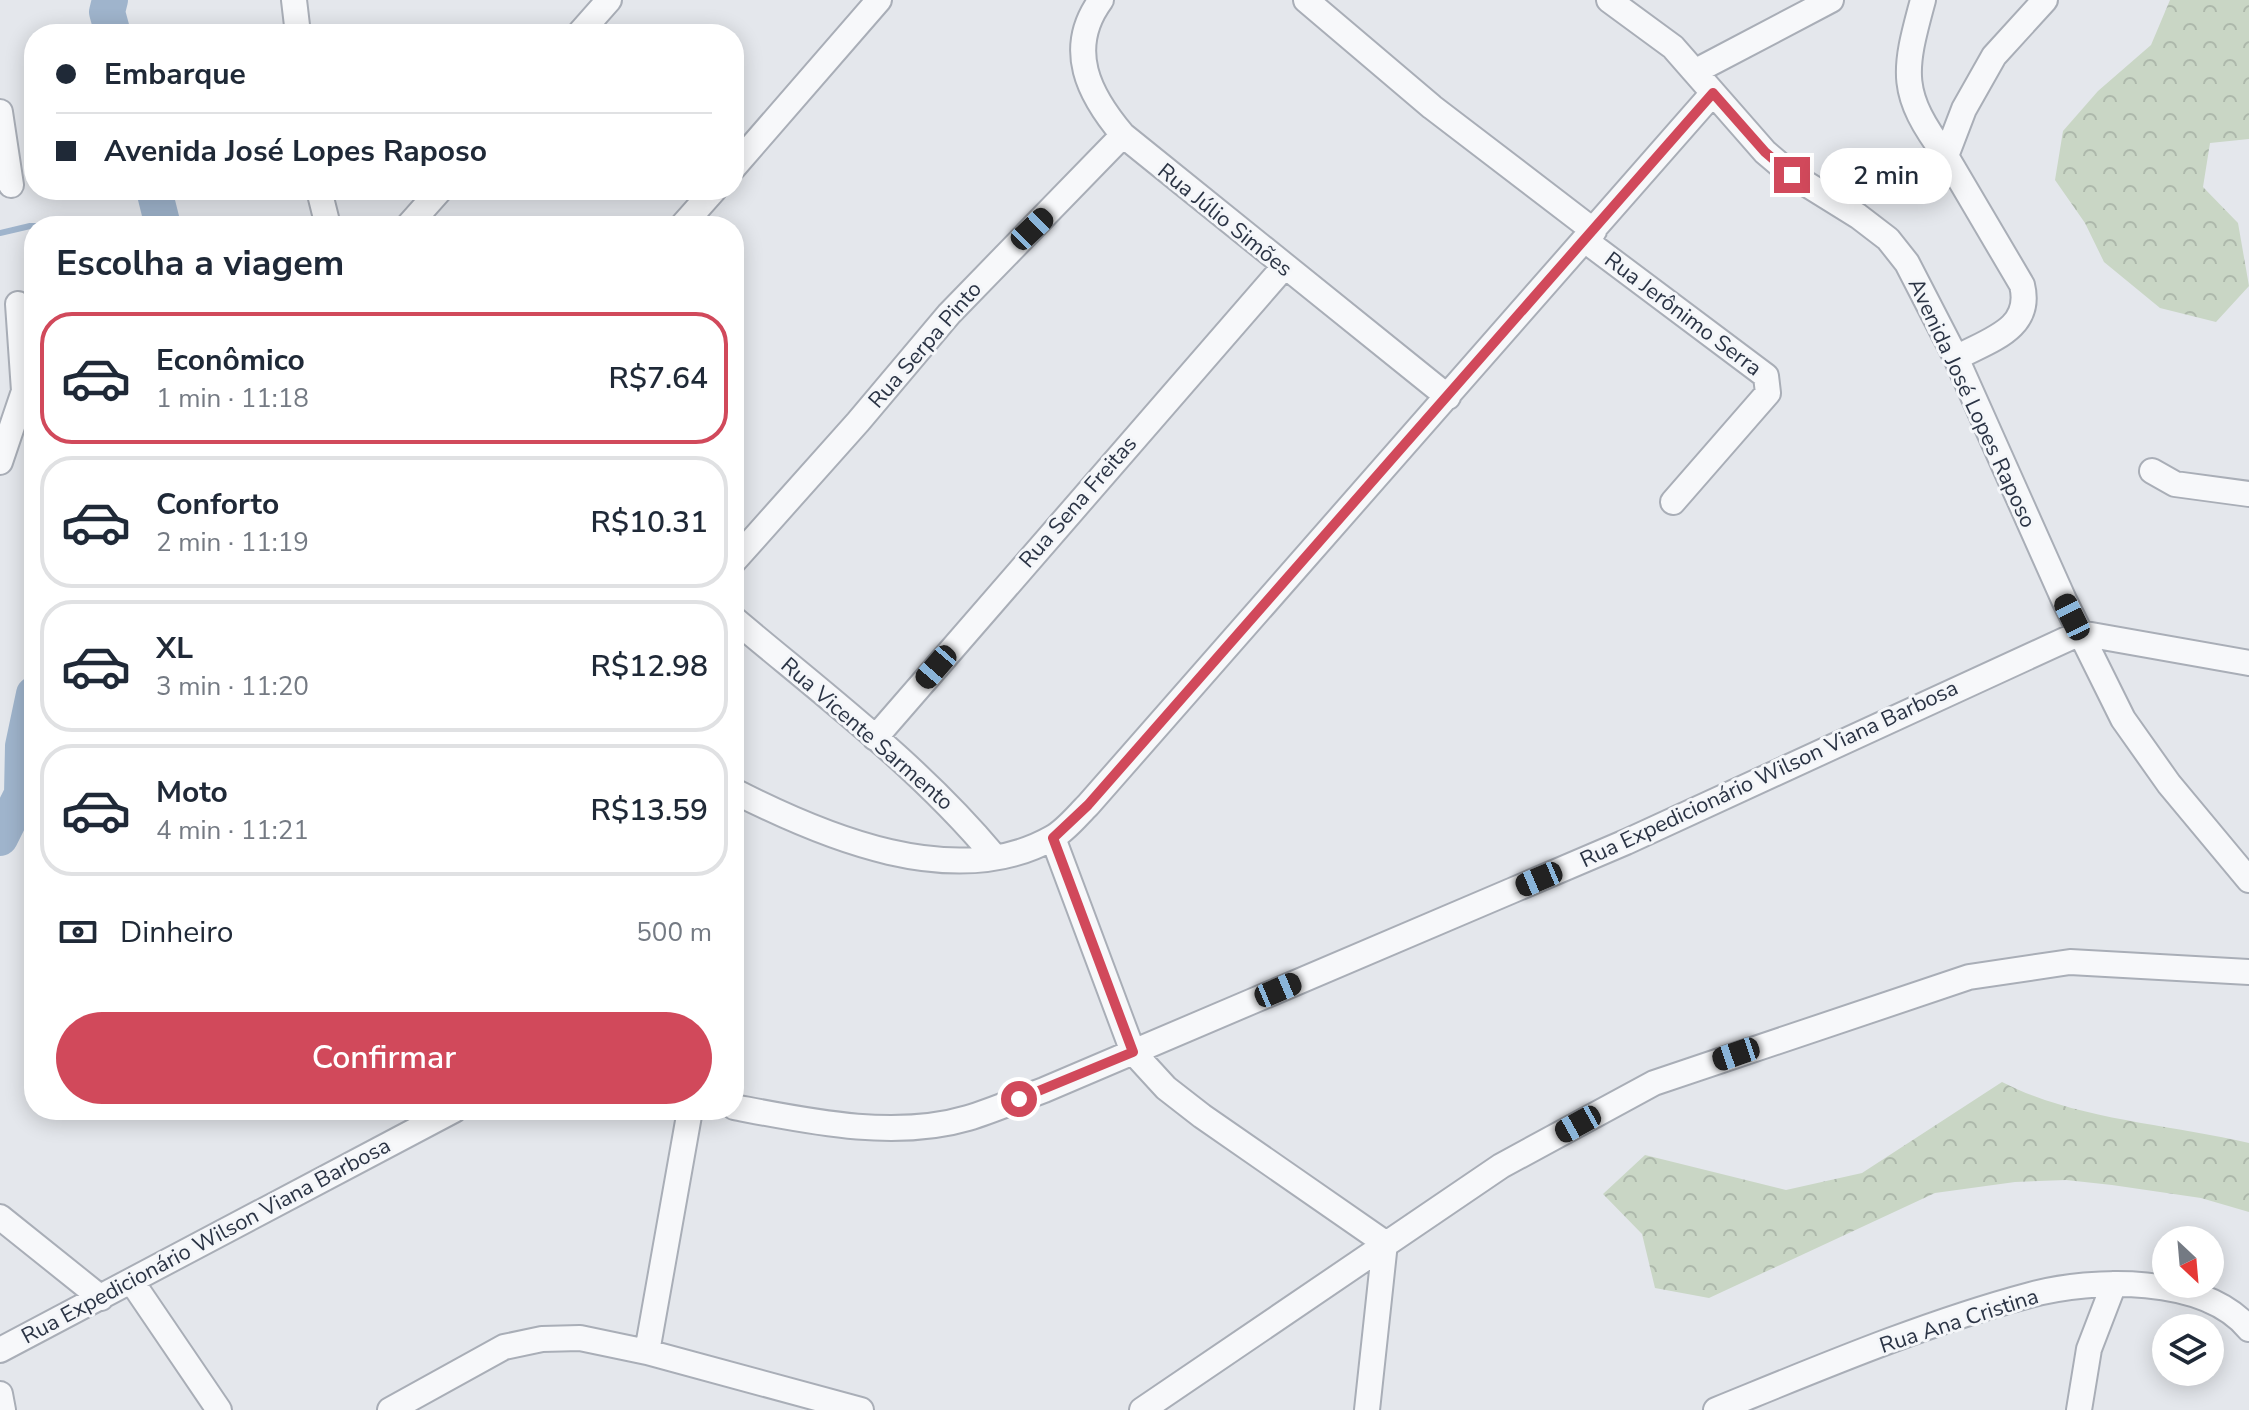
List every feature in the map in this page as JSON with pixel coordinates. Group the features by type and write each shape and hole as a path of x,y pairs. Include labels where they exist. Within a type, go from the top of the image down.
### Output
{"street":[{"path":"294,0 297,24"},
{"path":"588,24 609,0"},
{"path":"744,155 879,0"},
{"name":"Rua Júlio Simões","path":"1101,0 1081,45 1087,82 1101,109 1123,135 1283,268 1448,397"},
{"name":"Rua Jerônimo Serra","path":"1306,0 1432,107 1766,376 1768,393 1673,502"},
{"name":"Avenida José Lopes Raposo","path":"1609,0 1673,47 1765,152 1792,175 1858,216 1888,239 1926,295 2080,633 2123,719 2169,784 2249,880"},
{"path":"1696,71 1831,0"},
{"path":"1923,0 1910,48 1907,77 1920,122 1946,156 2022,285 2026,302 2022,316 2013,326 1956,358"},
{"path":"1946,156 1964,109 1994,56 2045,0"},
{"path":"744,796 813,830 866,846 948,860 994,856 1053,838 1088,805 1713,93"},
{"path":"0,112 11,185"},
{"name":"Rua Serpa Pinto","path":"744,550 949,314 1123,135"},
{"path":"417,216 431,200"},
{"path":"691,216 705,200"},
{"name":"Rua Sena Freitas","path":"875,738 1283,268"},
{"path":"0,462 5,436 24,391 18,304"},
{"path":"2152,471 2175,484 2249,494"},
{"name":"Rua Vicente Sarmento","path":"744,627 875,738 963,819 994,856"},
{"path":"2080,633 2249,663"},
{"name":"Rua Expedicionário Wilson Viana Barbosa","path":"744,1109 835,1127 945,1123 1031,1094 1626,842 2080,633"},
{"path":"1053,838 1133,1052 1166,1088 1202,1116 1385,1243"},
{"path":"1142,1410 1501,1166 1654,1083 1969,977 2070,962 2249,972"},
{"name":"Rua Expedicionário Wilson Viana Barbosa","path":"0,1350 435,1120"},
{"path":"647,1352 688,1120"},
{"path":"0,1217 101,1298"},
{"path":"1367,1410 1385,1243"},
{"path":"132,1282 219,1410"},
{"path":"2079,1410 2089,1349 2114,1284"},
{"name":"Rua Ana Cristina","path":"1716,1410 2033,1294 2114,1284 2187,1291 2218,1302 2249,1329"},
{"path":"390,1410 504,1347 542,1339 580,1338 647,1352 861,1410"},
{"path":"0,1394 3,1410"}],"green space":[{"path":"2170,0 2249,0 2249,139 2210,143 2203,187 2238,223 2249,286 2216,322 2160,308 2104,262 2085,223 2055,180 2063,131 2098,91 2151,45"},
{"path":"2002,1082 2031,1095 2091,1113 2249,1143 2249,1212 2201,1198 2066,1180 2015,1182 1935,1193 1709,1298 1655,1288 1642,1234 1603,1194 1645,1155 1786,1190 1862,1173"}],"waterway":[{"path":"110,0 107,12 110,24"},
{"path":"156,200 160,216"},
{"path":"0,233 24,227"},
{"path":"0,838 22,794 24,741"}],"route":[{"path":"1019,1099 1133,1052 1053,838 1088,805 1713,93 1765,152 1792,175"}]}
